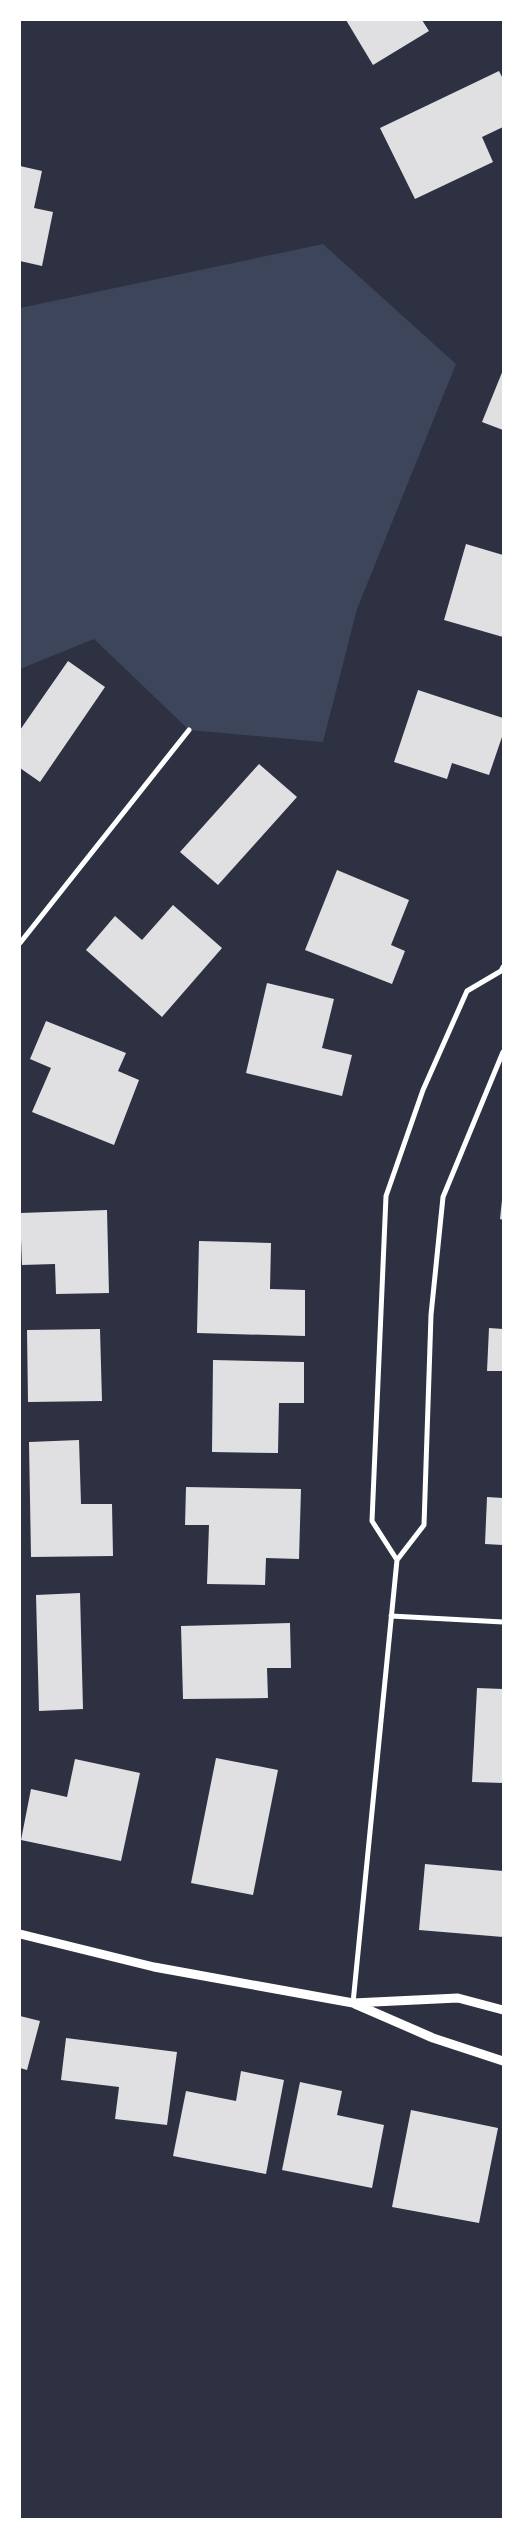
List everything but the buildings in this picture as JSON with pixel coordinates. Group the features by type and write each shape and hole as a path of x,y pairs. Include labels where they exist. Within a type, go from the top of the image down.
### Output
{"street":[{"path":"20,943 190,730"},
{"path":"396,1560 372,1520 386,1196 423,1090 467,991 502,969 503,977"},
{"path":"353,2003 396,1560 424,1525 430,1316 443,1197 503,1052"},
{"path":"391,1616 503,1622"},
{"path":"20,1934 154,1967 353,2003 458,1998 503,2010"},
{"path":"353,2003 433,2038 503,2061"}],"shaded area":[{"path":"323,244 456,364 357,609 323,742 189,730 94,639 20,669 20,308"}]}
